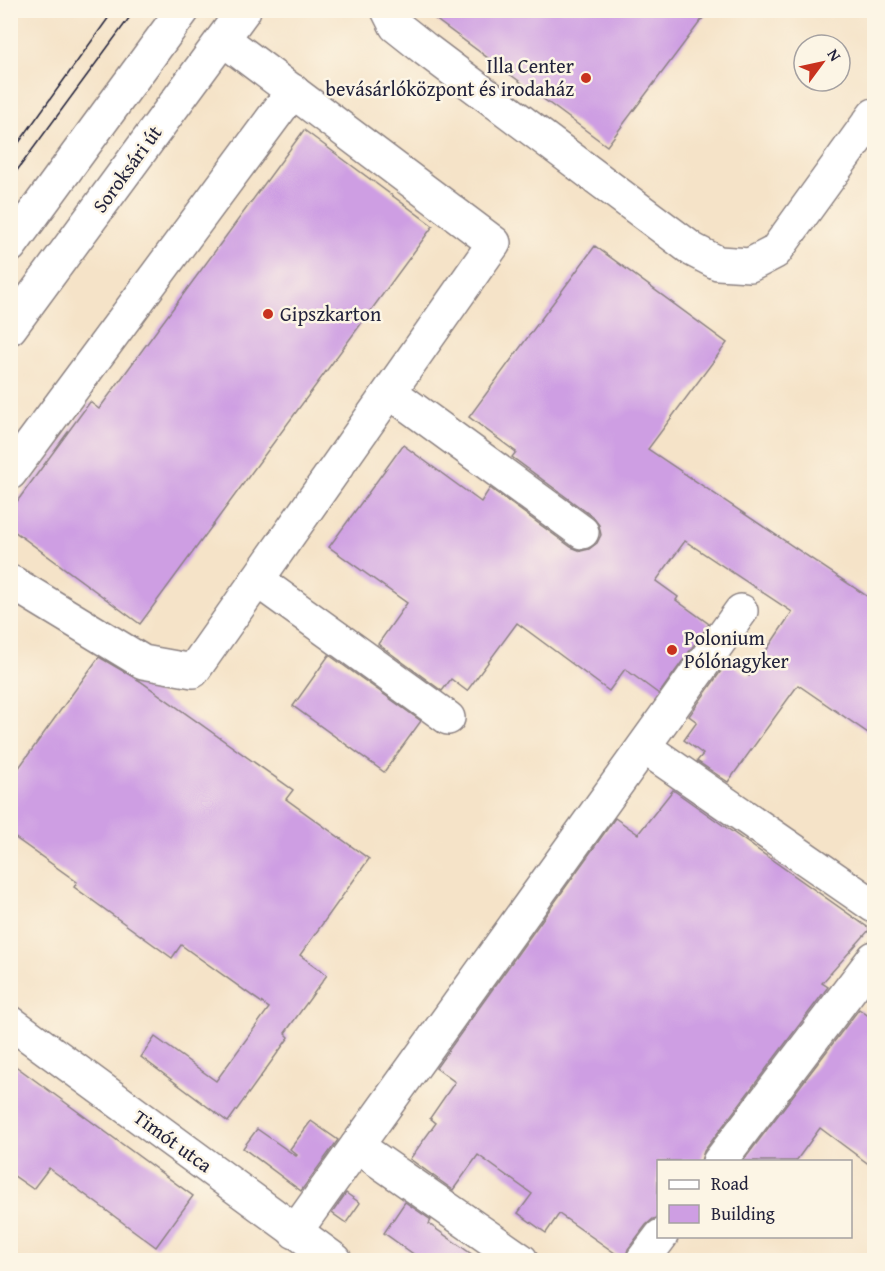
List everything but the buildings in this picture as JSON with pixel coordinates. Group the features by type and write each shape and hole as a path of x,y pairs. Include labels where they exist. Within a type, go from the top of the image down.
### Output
{"main road":[{"path":"10,246 183,10"},
{"name":"Soroksári út","path":"10,328 244,10"},
{"path":"388,10 396,26 425,49 693,250 718,263 750,265 776,252 874,115"},
{"path":"12,583 143,662 193,671 494,243 223,39"},
{"path":"10,473 293,90"},
{"path":"390,392 582,532"},
{"path":"257,580 448,718"},
{"path":"296,1232 741,611"},
{"path":"644,747 874,906"},
{"path":"720,1160 874,958"},
{"name":"Timót utca","path":"10,1022 334,1260"},
{"path":"357,1146 521,1260"},
{"path":"643,1260 660,1238"}],"tram line":[{"path":"10,155 114,10"},
{"path":"10,180 135,10"}],"place":[{"name":"Illa Center bevásárlóközpont és irodaház","path":"586,78"},
{"name":"Gipszkarton","path":"268,314"},
{"name":"Polonium Pólónagyker","path":"672,650"}]}
